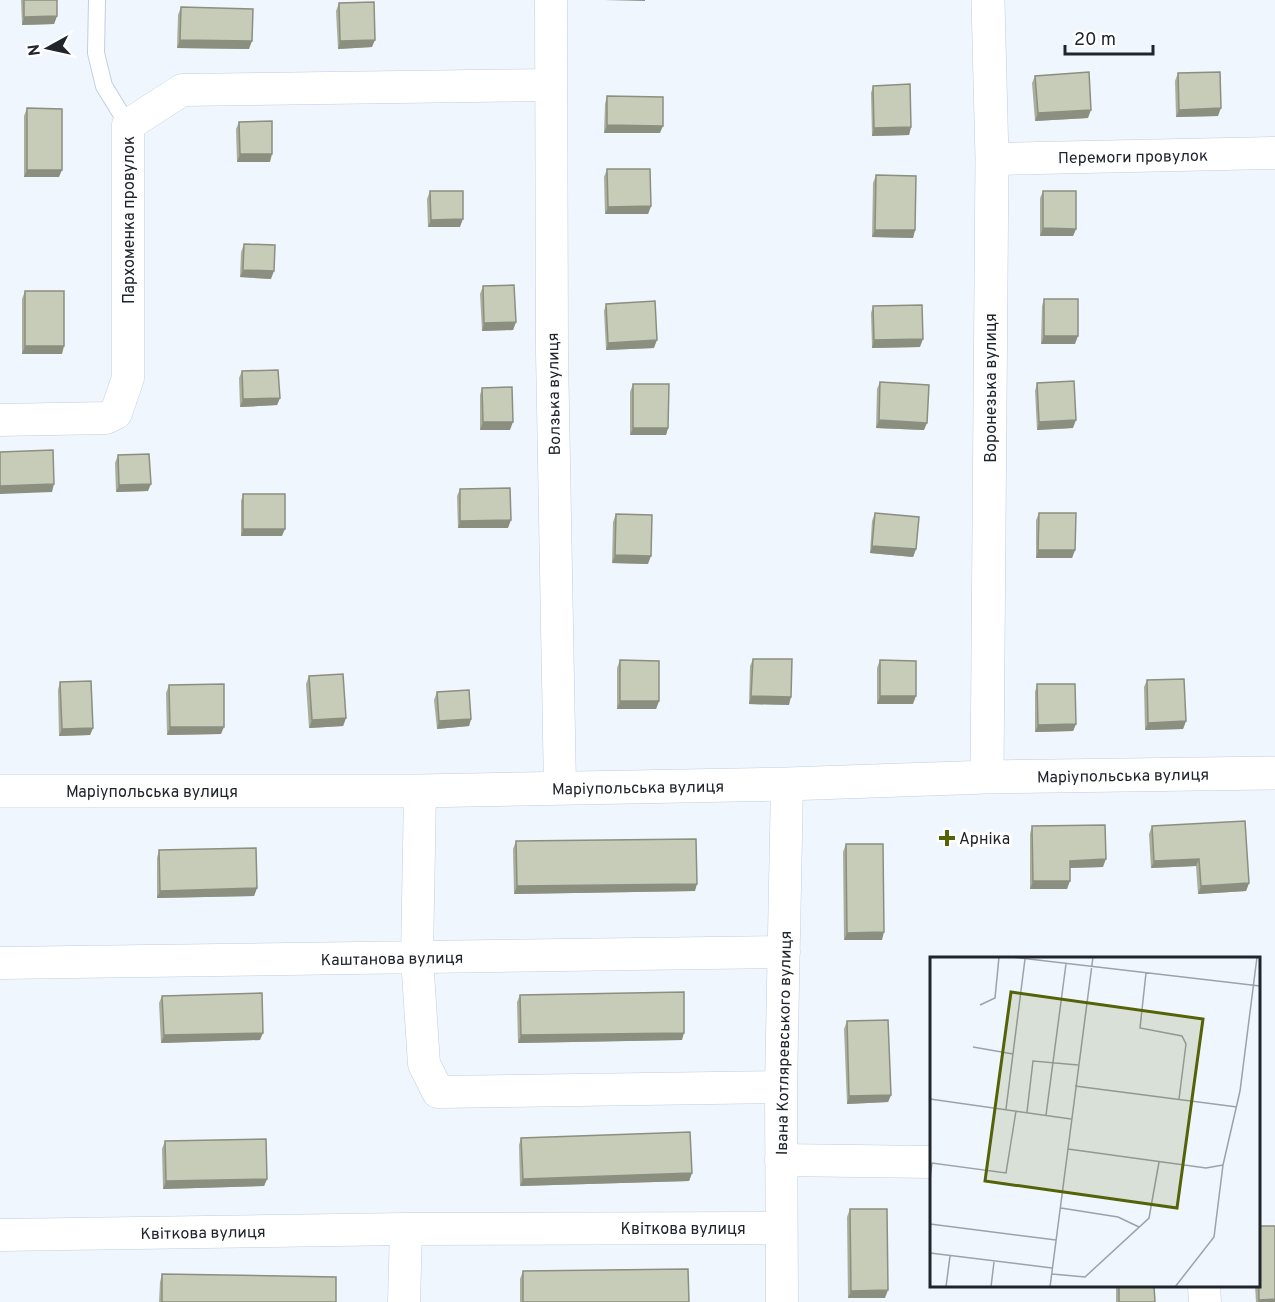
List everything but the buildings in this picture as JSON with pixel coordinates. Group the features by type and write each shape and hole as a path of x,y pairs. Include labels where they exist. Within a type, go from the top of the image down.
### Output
{"street":[{"name":"Волзька вулиця","path":"551,0 552,353 560,788"},
{"name":"Воронезька вулиця","path":"987,777 992,159 988,0"},
{"name":"Пархоменка провулок","path":"0,420 106,418 116,413 128,378 128,125 182,90 551,85"},
{"name":"Перемоги провулок","path":"992,159 1275,153"},
{"name":"Маріупольська вулиця","path":"0,791 420,791 787,784 987,777 1275,773"},
{"name":"Івана Котляревського вулиця","path":"782,1302 781,1087 787,784"},
{"path":"420,791 417,958 424,1064 438,1092 781,1087"},
{"name":"Каштанова вулиця","path":"0,963 784,952"},
{"path":"781,1160 930,1162"},
{"name":"Квіткова вулиця","path":"0,1235 406,1229 781,1228"},
{"path":"404,1302 406,1229"}],"lane":[{"path":"97,0 96,53 98,64 104,86 128,125"}],"place":[{"name":"Арніка","path":"947,838"}]}
